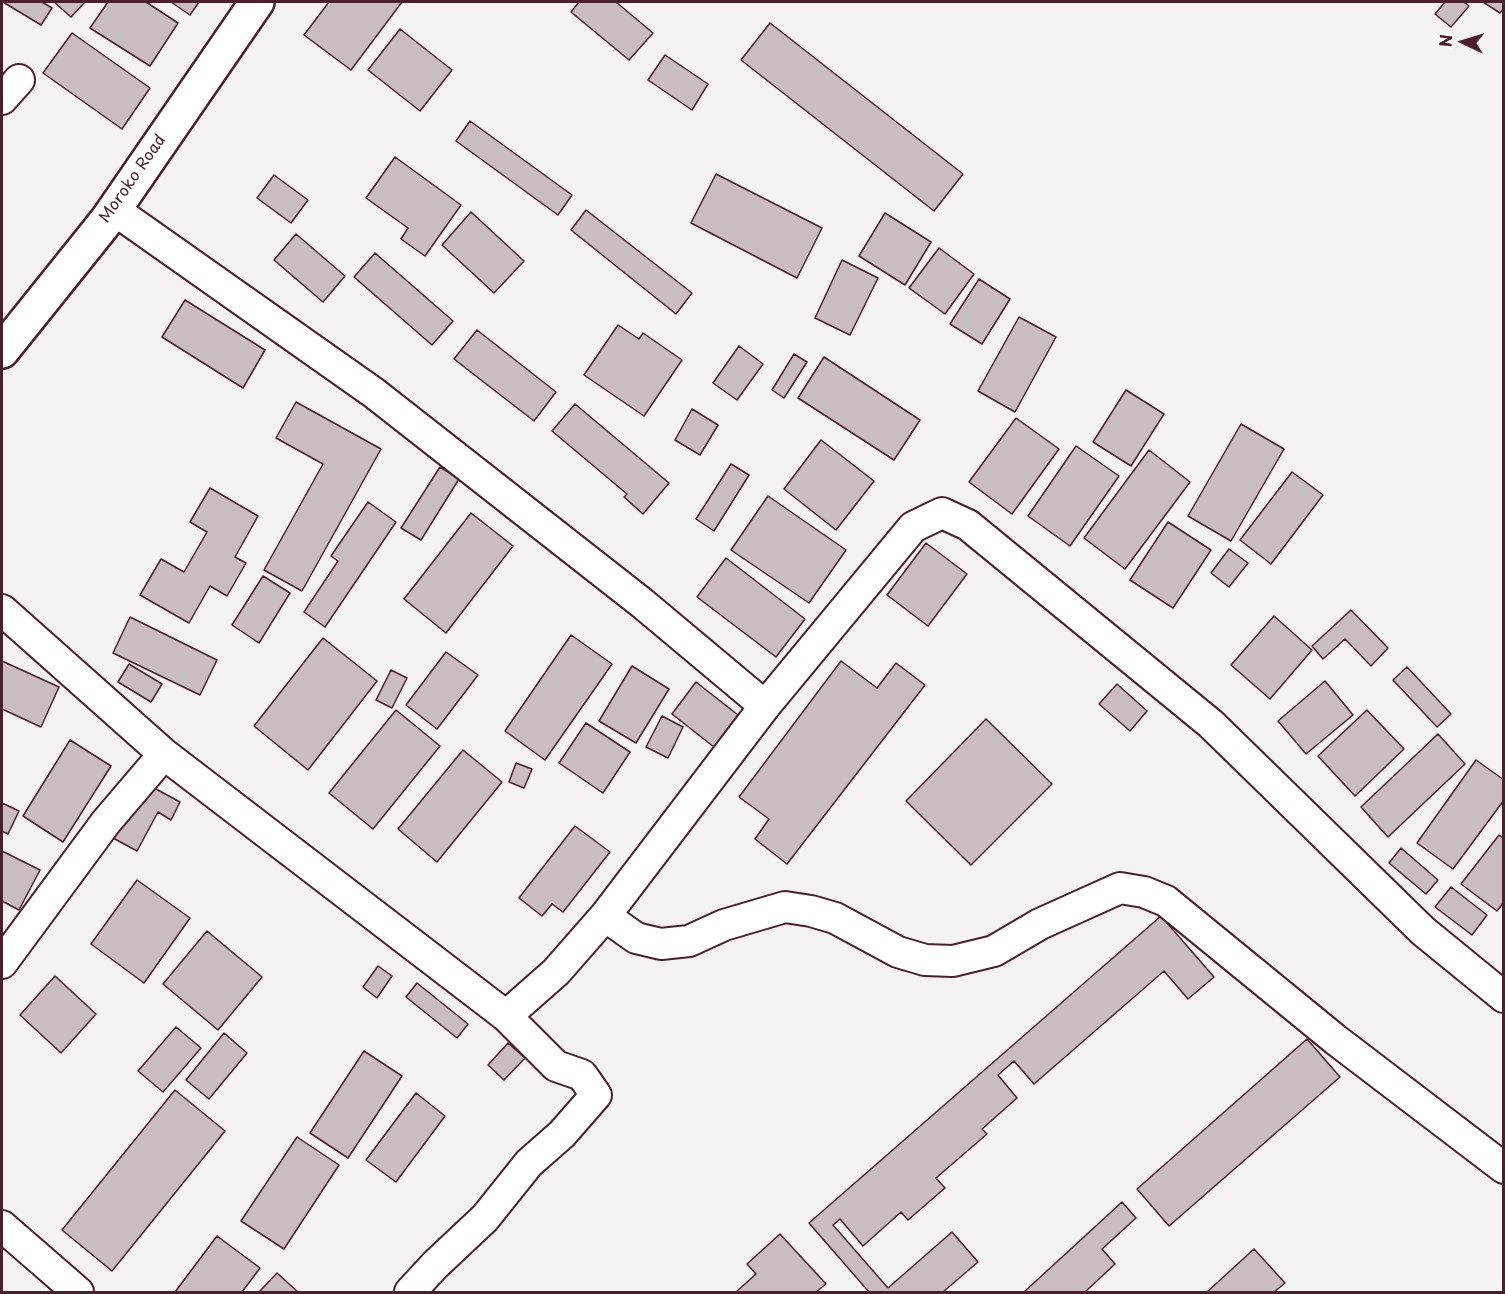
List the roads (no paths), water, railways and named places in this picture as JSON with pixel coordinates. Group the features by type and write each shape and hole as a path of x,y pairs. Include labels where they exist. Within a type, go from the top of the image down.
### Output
{"street":[{"name":"Moroko Road","path":"2,351 107,220 257,2"},
{"path":"113,209 374,393 642,603 765,706"},
{"path":"506,1016 556,972 605,916 765,706 913,527 942,513 968,525 1211,724 1423,930 1503,997"},
{"path":"2,610 164,754 506,1016 556,1066 582,1075 596,1095 562,1134 529,1163 485,1218 435,1265 410,1293"},
{"path":"2,963 106,822 164,754"},
{"path":"605,916 636,938 661,944 688,940 724,925 785,907 810,910 835,918 898,952 925,960 953,961 994,951 1040,924 1120,888 1144,892 1166,901 1336,1040 1503,1168"},
{"path":"2,1226 78,1293"}]}
